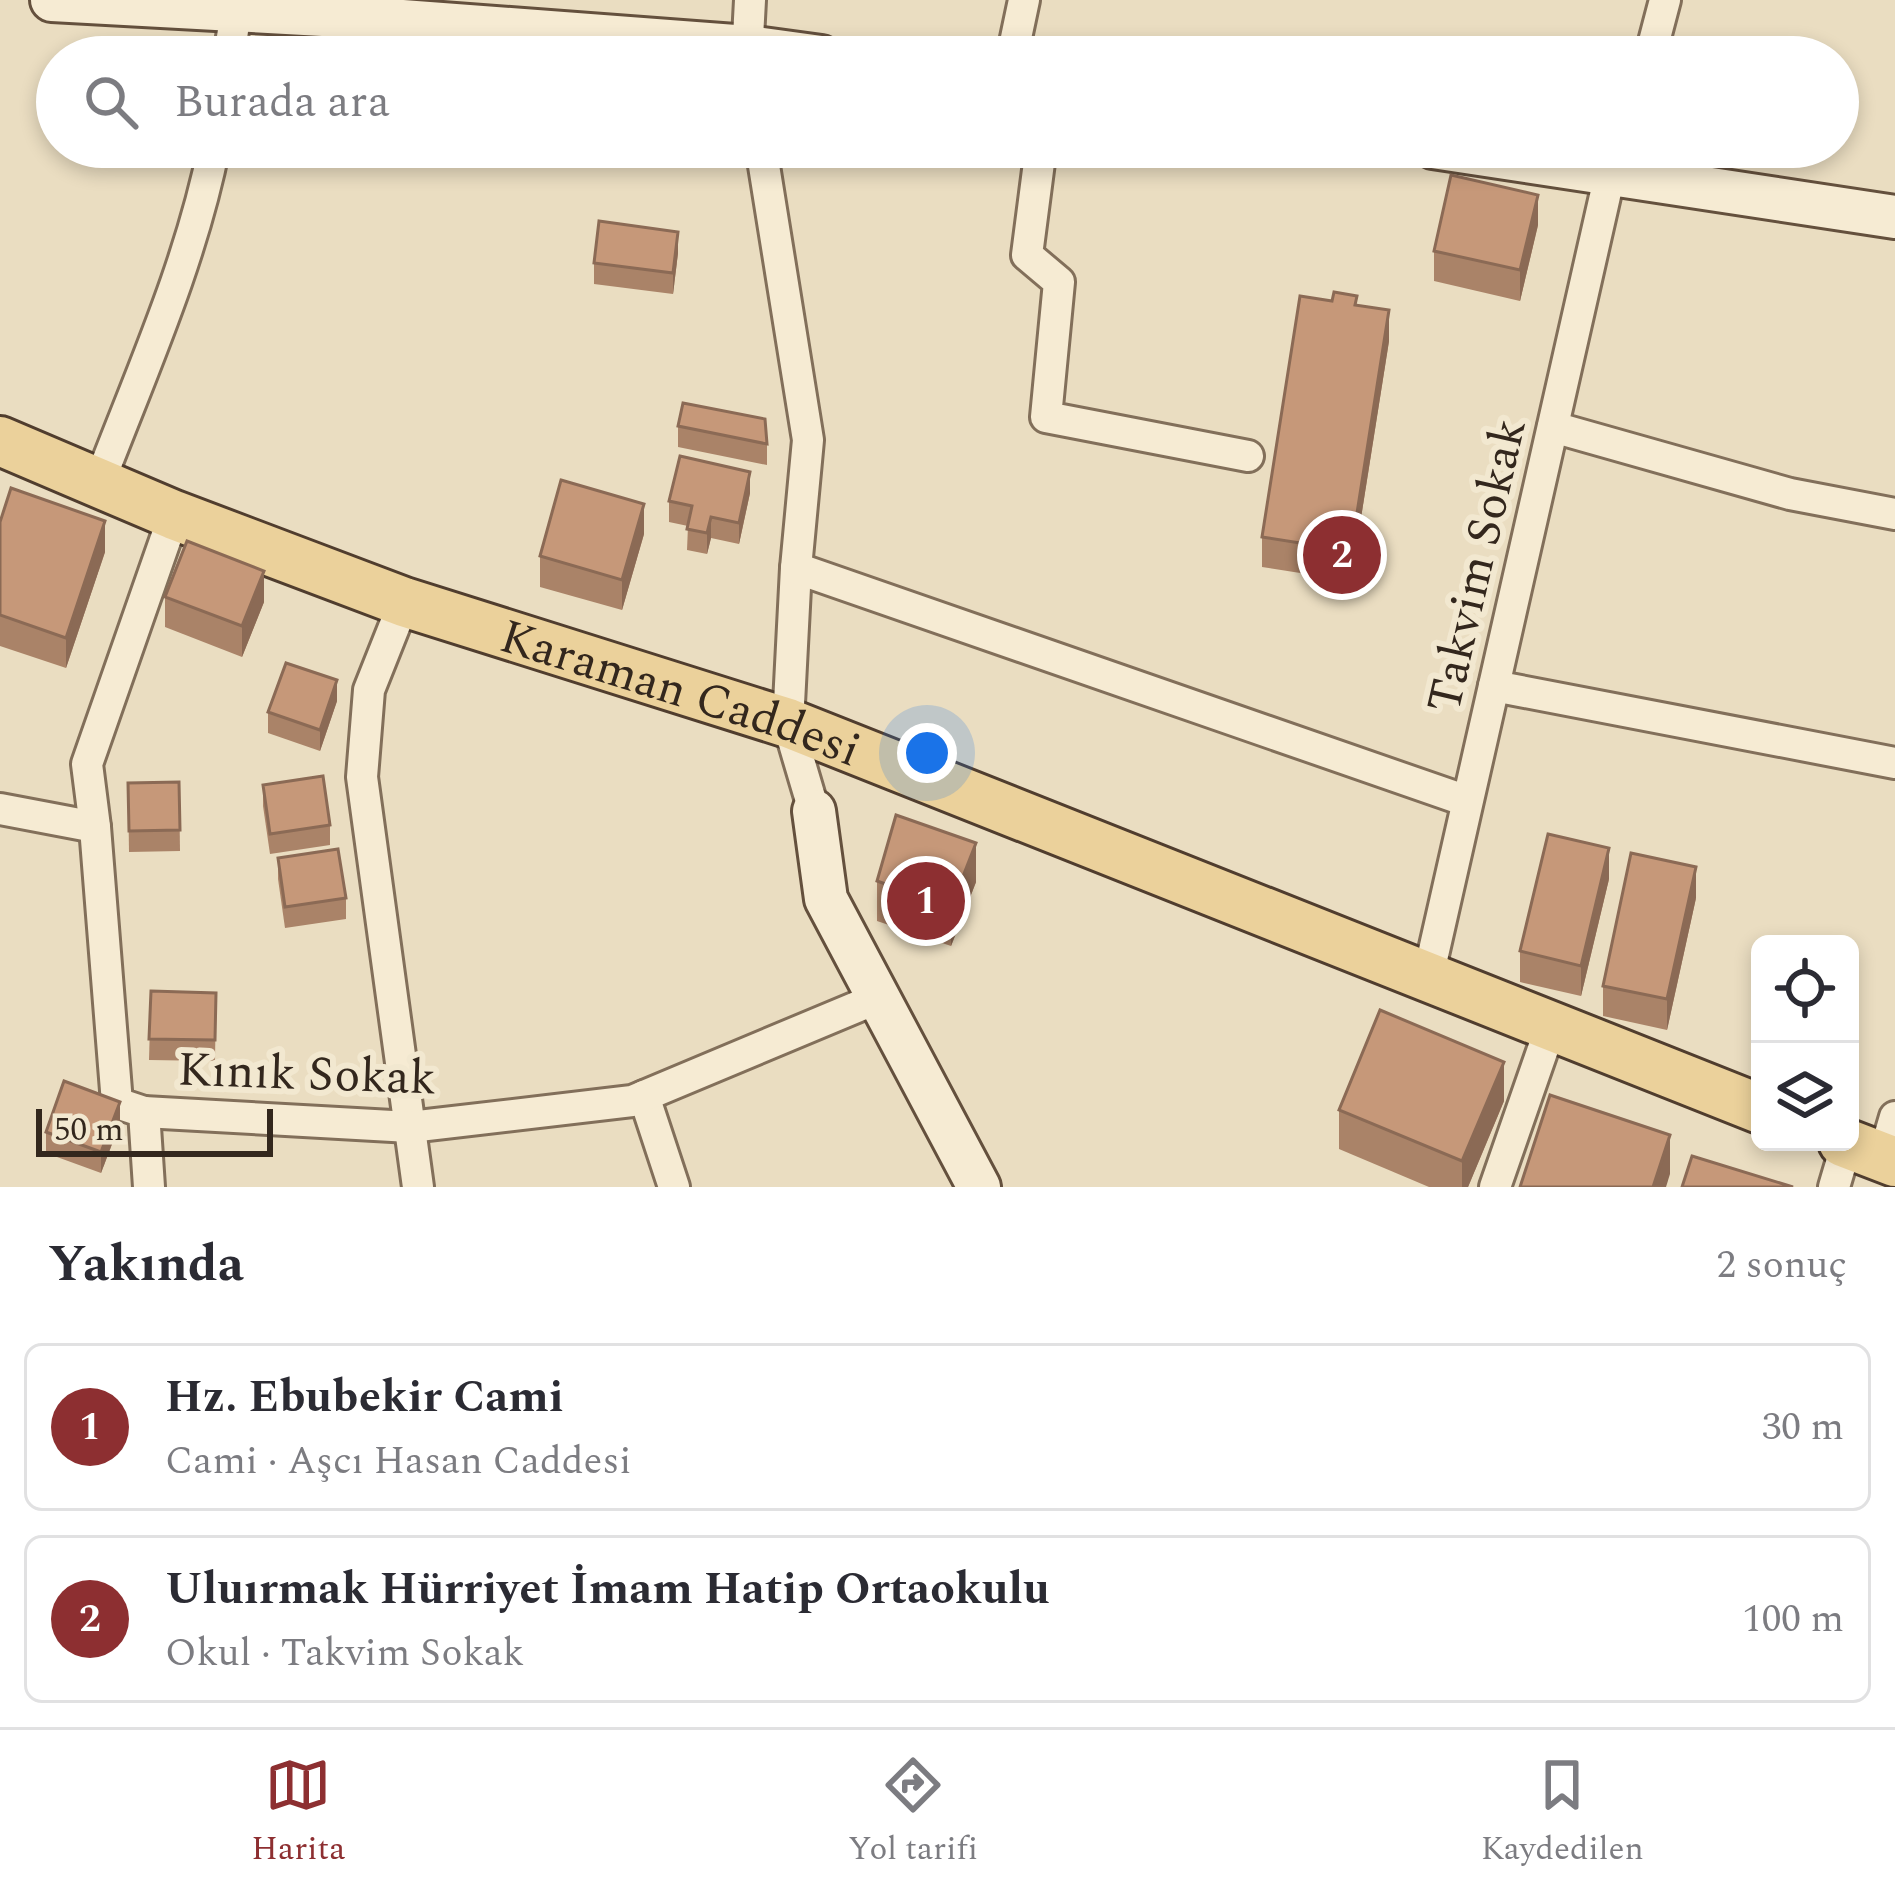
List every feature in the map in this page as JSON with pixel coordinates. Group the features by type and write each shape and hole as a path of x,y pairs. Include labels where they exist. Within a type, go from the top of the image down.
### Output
{"main road":[{"name":"Karaman Caddesi","path":"0,441 404,602 788,722 1751,1105"}],"street":[{"path":"52,0 553,36"},
{"path":"748,36 749,0"},
{"path":"1016,36 1024,0"},
{"path":"1656,36 1665,0"},
{"path":"233,36 236,10"},
{"path":"99,483 170,297 210,168"},
{"path":"764,168 808,440 788,722 814,811 826,899 979,1187"},
{"path":"1038,168 1028,254 1060,282 1046,417 1248,456"},
{"name":"Takvim Sokak","path":"1428,977 1615,168"},
{"path":"1656,168 1895,217"},
{"path":"1553,427 1790,494 1895,514"},
{"path":"149,1187 144,1112 117,1103 87,764 174,514"},
{"path":"796,568 1468,801"},
{"path":"404,602 369,690 362,777 418,1187"},
{"path":"1494,686 1895,763"},
{"path":"0,809 95,827"},
{"name":"Kınık Sokak","path":"144,1112 410,1127 632,1101 878,998"},
{"path":"1495,1187 1551,1026"},
{"path":"644,1096 674,1187"},
{"path":"1834,1187 1873,1144"}],"building":[{"path":"1451,175 1538,195 1520,270 1434,251"},
{"path":"599,221 678,232 673,273 594,263"},
{"path":"1334,292 1357,296 1355,305 1389,310 1351,551 1262,537 1300,296 1332,301"},
{"path":"683,403 765,419 767,444 678,426"},
{"path":"680,456 750,472 739,523 711,517 707,533 687,529 692,506 669,501"},
{"path":"561,480 644,504 622,580 540,556"},
{"path":"11,488 105,521 66,638 0,615 0,522"},
{"path":"187,541 264,571 242,626 165,597"},
{"path":"286,663 337,680 320,730 268,712"},
{"path":"323,776 330,825 270,834 263,785"},
{"path":"179,782 180,830 129,831 128,783"},
{"path":"896,815 976,843 951,907 877,881"},
{"path":"1548,834 1609,848 1581,966 1520,951"},
{"path":"338,849 346,898 285,907 278,858"},
{"path":"1631,853 1696,867 1667,999 1603,986"},
{"path":"151,991 216,993 215,1040 149,1039"},
{"path":"1380,1010 1504,1062 1462,1161 1339,1110"},
{"path":"64,1081 120,1102 101,1152 46,1132"},
{"path":"1550,1095 1670,1135 1653,1187 1520,1187"},
{"path":"1692,1156 1793,1187 1682,1187"}],"place":[{"name":"Uluırmak Hürriyet İmam Hatip Ortaokulu","path":"1342,555"},
{"name":"Hz. Ebubekir Cami","path":"926,901"}]}
